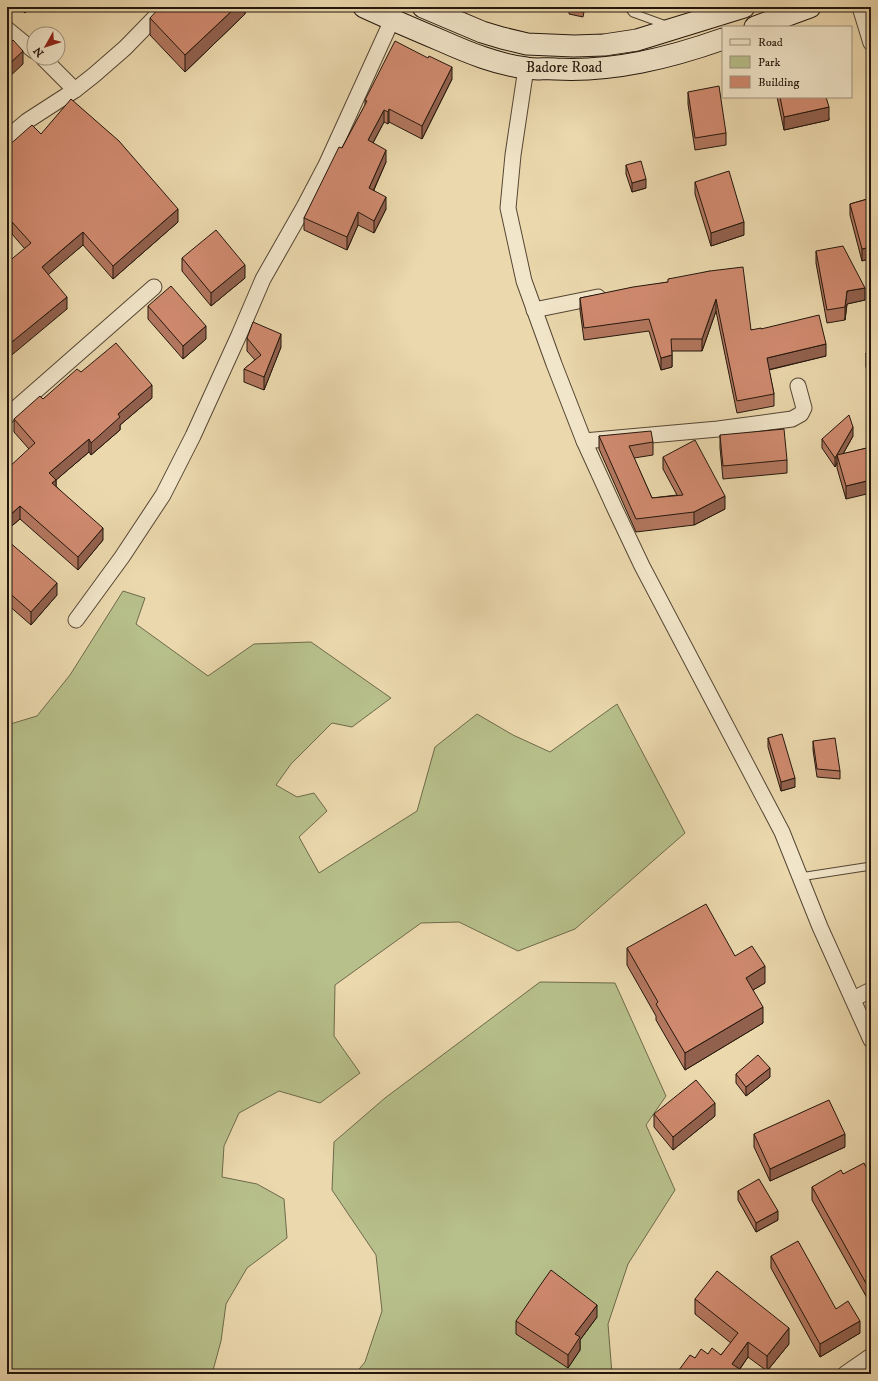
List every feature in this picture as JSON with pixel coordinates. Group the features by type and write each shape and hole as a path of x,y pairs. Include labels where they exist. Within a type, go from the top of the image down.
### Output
{"main road":[{"name":"Badore Road","path":"364,7 480,57 526,68 569,70 594,69 632,64 678,53 722,39"},
{"name":"Badore Road","path":"423,7 482,32 526,44 574,46 604,45 637,40 744,7"},
{"path":"758,26 810,7"}],"street":[{"path":"7,138 27,121 94,76 125,48 165,7"},
{"path":"860,7 871,43"},
{"path":"76,620 164,495 193,436 263,279 326,165 392,20"},
{"path":"7,29 26,44"},
{"path":"51,66 75,90"},
{"path":"526,68 513,155 508,208 524,281 534,310 584,441 642,566 769,804 782,832 820,927 871,1040"},
{"path":"7,416 154,287"},
{"path":"534,310 610,295"},
{"path":"584,441 718,429 792,419 801,414 804,408 798,386"},
{"path":"852,999 871,990"},
{"path":"845,1374 871,1356"}],"lane":[{"path":"628,7 633,13 676,29"},
{"path":"800,876 871,866"}],"green space":[{"path":"123,591 145,598 136,624 208,676 254,644 311,642 391,698 352,727 332,723 291,764 276,785 297,797 314,793 327,811 299,837 319,873 417,811 435,747 477,714 513,735 550,752 617,704 685,833 575,929 518,951 459,922 421,923 335,985 334,1036 360,1073 320,1103 279,1091 239,1113 224,1146 222,1177 257,1184 284,1199 287,1238 247,1268 226,1304 221,1341 212,1374 7,1374 7,725 37,716 70,675"},
{"path":"540,982 615,983 666,1096 646,1125 675,1190 628,1264 608,1324 612,1374 355,1374 365,1362 382,1311 376,1255 332,1190 334,1142 385,1098"}],"building":[{"path":"160,7 236,7 185,55 150,18"},
{"path":"570,7 584,7 583,12 569,10"},
{"path":"13,40 23,51 7,66 7,45"},
{"path":"395,41 428,58 429,56 452,67 422,126 389,109 388,112 384,110 368,140 386,150 369,188 386,197 374,221 358,212 347,237 304,218 339,147 342,148 367,101 365,100"},
{"path":"719,86 726,133 695,138 688,92"},
{"path":"780,98 826,98 829,107 784,117"},
{"path":"71,99 119,141 178,209 113,266 83,232 42,267 67,297 7,346 7,263 31,243 12,222 7,226 7,147 32,125 41,134"},
{"path":"641,161 646,179 632,183 626,165"},
{"path":"729,171 744,222 711,233 695,182"},
{"path":"871,198 871,247 862,249 850,204"},
{"path":"216,230 245,265 211,293 182,258"},
{"path":"843,246 865,288 847,291 845,307 827,310 816,251"},
{"path":"743,267 751,330 819,315 826,344 767,358 774,394 737,401 716,299 702,339 671,339 672,355 661,358 649,319 584,328 580,298 633,287 668,282 668,279 710,271"},
{"path":"171,286 206,326 183,346 148,306"},
{"path":"253,322 281,334 264,377 244,369 261,355 247,338"},
{"path":"116,343 152,385 118,414 120,417 91,443 89,439 49,473 56,480 52,483 103,528 78,557 20,506 7,518 7,469 35,443 14,419 40,396 43,399 77,369 81,372"},
{"path":"871,352 871,381 866,353"},
{"path":"849,415 853,427 835,458 822,439"},
{"path":"784,429 787,460 723,466 720,435"},
{"path":"651,431 653,442 629,446 652,498 683,495 663,457 695,440 725,496 694,512 636,519 599,436"},
{"path":"871,447 871,480 846,486 837,455"},
{"path":"8,541 57,583 31,612 7,591"},
{"path":"782,734 795,778 781,782 768,738"},
{"path":"835,738 840,771 817,769 813,741"},
{"path":"706,904 735,956 752,946 765,966 746,978 763,1007 685,1053 656,1004 658,1002 627,948"},
{"path":"758,1055 770,1068 746,1087 736,1074"},
{"path":"696,1080 715,1103 673,1137 654,1114"},
{"path":"829,1100 845,1134 770,1169 754,1134"},
{"path":"864,1163 871,1177 871,1292 812,1187 841,1170 843,1174"},
{"path":"759,1179 778,1211 756,1223 738,1191"},
{"path":"798,1241 836,1309 848,1301 860,1321 820,1344 771,1256"},
{"path":"551,1270 597,1305 575,1334 580,1337 568,1355 516,1321"},
{"path":"717,1271 789,1328 767,1356 748,1342 732,1364 747,1374 676,1374 690,1355 695,1358 701,1349 708,1354 712,1348 721,1355 738,1333 695,1299"}]}
